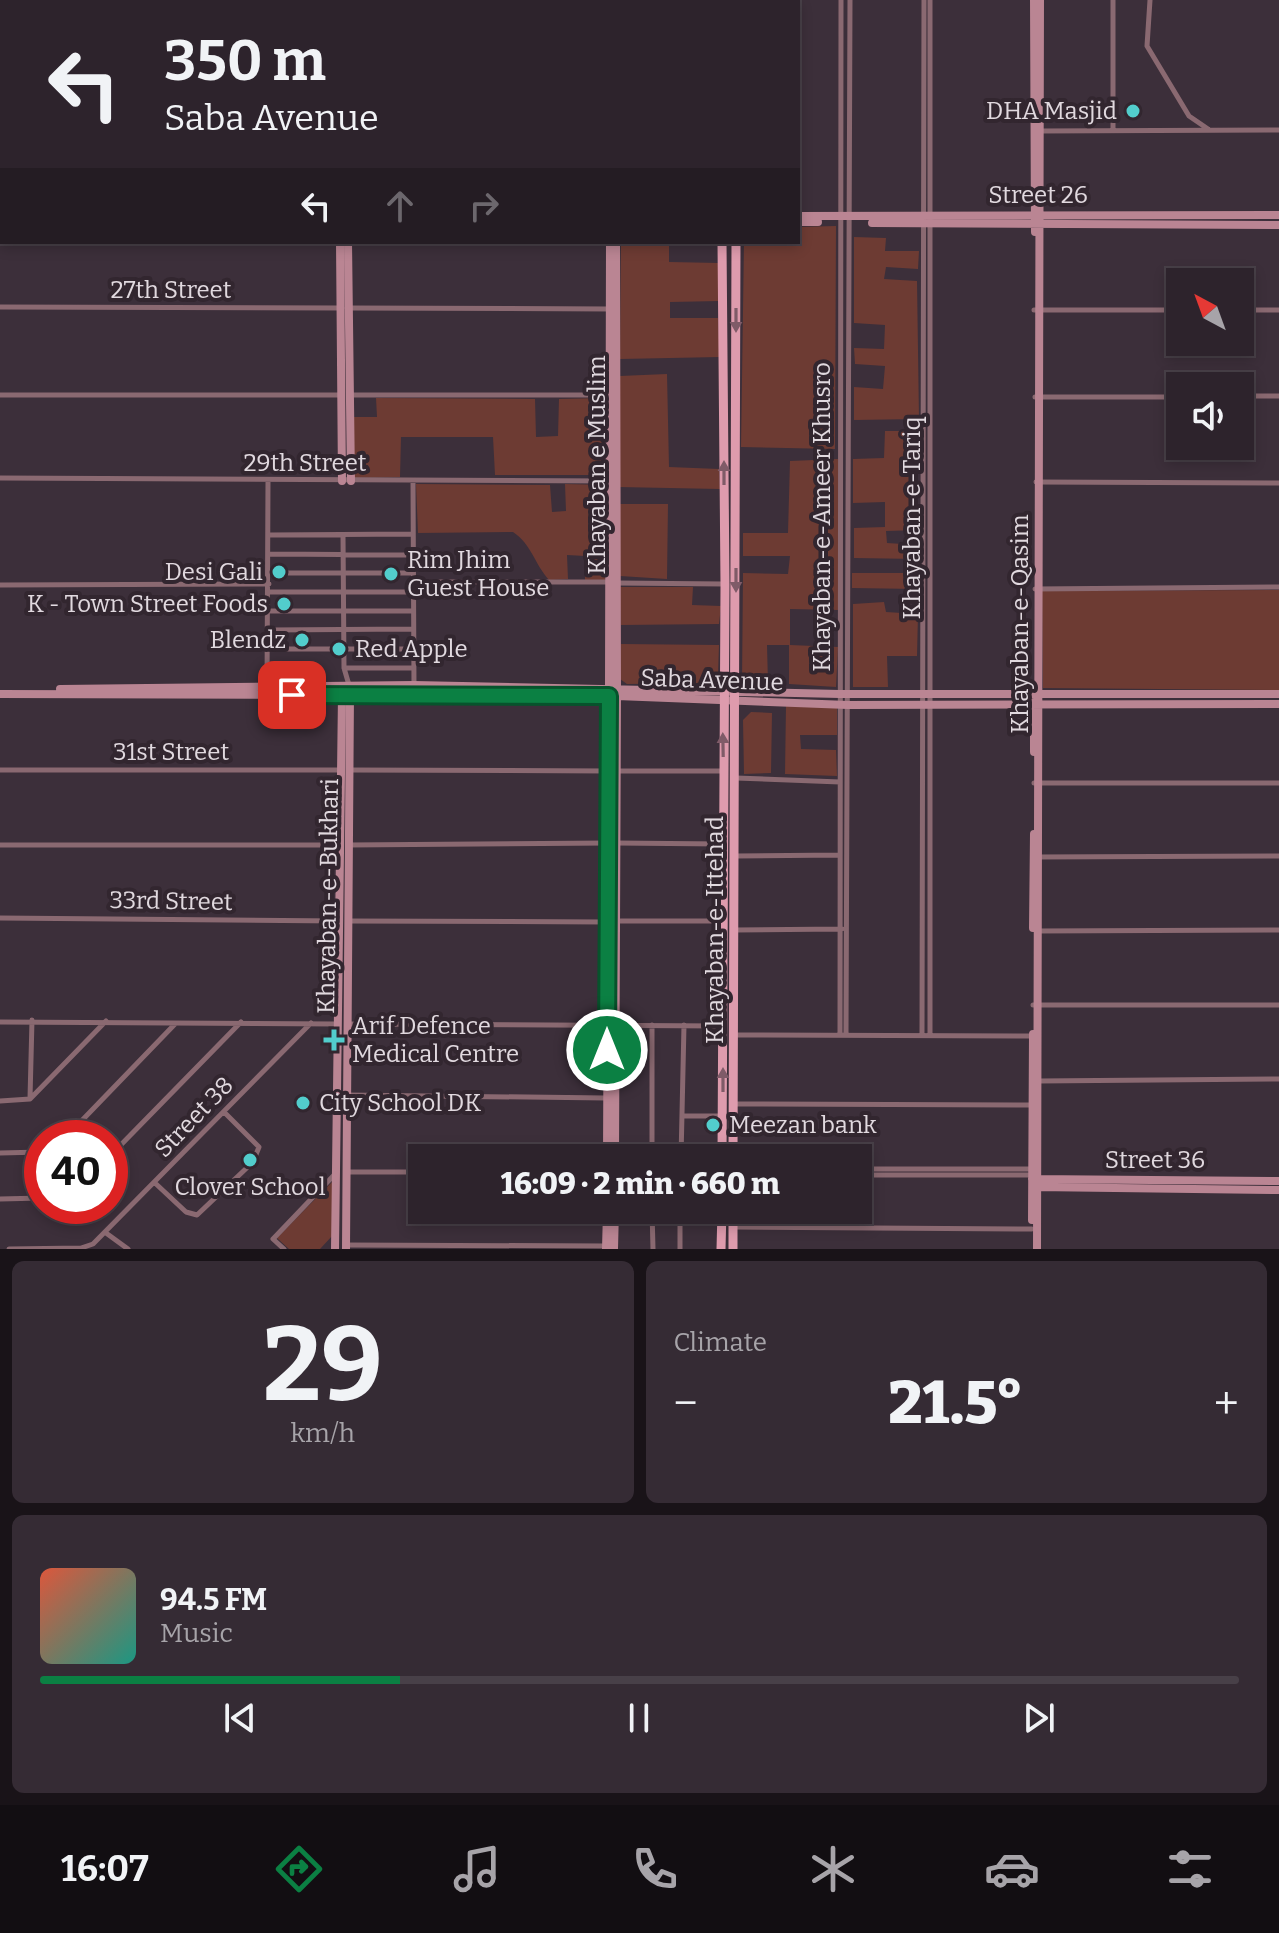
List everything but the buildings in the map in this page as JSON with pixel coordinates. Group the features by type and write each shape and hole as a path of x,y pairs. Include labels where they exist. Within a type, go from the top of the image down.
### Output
{"main road":[{"path":"722,244 725,584 722,696"},
{"name":"Khayaban-e-Ittehad","path":"733,1144 736,244"},
{"name":"Khayaban-e-Ittehad","path":"722,696 722,1144"},
{"path":"721,1249 722,1224"},
{"path":"733,1249 734,1224"}],"street":[{"name":"Khayaban-e-Ameer Khusro","path":"841,0 845,221"},
{"name":"Khayaban-e-Ameer Khusro","path":"843,1033 845,221 850,0"},
{"name":"Khayaban-e-Qasim","path":"1035,1249 1032,1229 1036,1105 1037,0"},
{"path":"1113,0 1113,129"},
{"path":"1150,0 1147,46 1189,116 1208,129"},
{"name":"Khayaban-e-Tariq","path":"922,1035 930,452 926,219 927,2"},
{"path":"1037,131 1279,130"},
{"name":"Street 26","path":"800,219 1279,215"},
{"name":"Khayaban-e-Tariq","path":"926,219 922,451 930,1035"},
{"name":"Street 26","path":"1038,219 1279,225"},
{"path":"340,244 345,308"},
{"path":"346,481 344,395 348,244"},
{"name":"Khayaban e Muslim","path":"609,1144 612,1128 613,692 613,272 610,244"},
{"name":"Khayaban e Muslim","path":"613,526 610,395 616,244"},
{"name":"27th Street","path":"0,307 611,309"},
{"path":"1037,310 1166,310"},
{"path":"1254,310 1279,310"},
{"path":"0,395 610,395"},
{"path":"1254,396 1279,396"},
{"path":"1037,397 1166,397"},
{"path":"922,438 925,442 930,439"},
{"path":"922,451 926,447 930,452"},
{"name":"29th Street","path":"0,478 610,481"},
{"path":"267,692 268,481"},
{"path":"413,481 414,685"},
{"path":"1038,482 1279,483"},
{"path":"269,535 413,534"},
{"name":"Khayaban-e-Bukhari","path":"343,535 346,770 341,1211 346,1247"},
{"path":"269,554 413,555"},
{"path":"269,573 413,573"},
{"path":"413,582 725,584"},
{"path":"0,585 413,592"},
{"path":"1037,589 1279,587"},
{"path":"269,611 413,611"},
{"path":"269,630 413,629"},
{"path":"268,649 413,649"},
{"path":"344,668 413,668"},
{"name":"Saba Avenue","path":"0,691 267,692 414,685 844,699 1279,694"},
{"name":"Saba Avenue","path":"345,689 613,692"},
{"name":"Khayaban-e-Ameer Khusro","path":"844,699 840,782 840,855 844,898"},
{"name":"Saba Avenue","path":"1037,699 1279,704"},
{"name":"31st Street","path":"0,770 723,771"},
{"path":"736,778 840,782"},
{"path":"1036,783 1279,783"},
{"path":"0,845 723,844"},
{"path":"736,856 840,855"},
{"path":"1036,858 1279,856"},
{"name":"33rd Street","path":"0,918 724,921"},
{"path":"735,930 844,929"},
{"path":"1036,931 1279,930"},
{"path":"1036,1005 1279,1005"},
{"path":"30,1099 32,1020"},
{"path":"0,1101 30,1099 106,1021"},
{"path":"0,1022 723,1026"},
{"path":"128,1138 241,1022"},
{"path":"82,1120 175,1023"},
{"name":"Street 38","path":"9,1249 87,1247 106,1233 311,1023"},
{"name":"Khayaban e Muslim","path":"611,1025 607,1098 614,1144"},
{"path":"652,1025 652,1144"},
{"path":"681,1144 684,1025"},
{"path":"735,1035 1036,1036"},
{"name":"Khayaban-e-Qasim","path":"1036,1036 1039,1081 1036,1105"},
{"name":"Khayaban-e-Bukhari","path":"341,1172 346,1095 342,1057"},
{"path":"1039,1081 1279,1079"},
{"path":"346,1095 607,1098"},
{"path":"734,1104 1036,1105"},
{"path":"155,1183 190,1215 199,1215 207,1209 259,1152 257,1145 224,1112"},
{"path":"682,1116 723,1116"},
{"path":"0,1153 24,1152"},
{"name":"Street 36","path":"872,1170 1279,1190"},
{"path":"284,1249 273,1239 341,1172 408,1172"},
{"name":"Street 36","path":"872,1175 1279,1181"},
{"name":"Khayaban-e-Qasim","path":"1034,1178 1035,1249"},
{"path":"0,1199 24,1198"},
{"name":"Khayaban-e-Bukhari","path":"334,1248 341,1211"},
{"path":"346,1247 609,1248 610,1224"},
{"path":"652,1224 653,1249"},
{"path":"680,1224 680,1249"},
{"path":"734,1227 1032,1229"},
{"path":"106,1233 128,1249"}],"shaded area":[{"path":"836,226 835,449 741,447 744,244 800,244 800,227"},
{"path":"854,237 886,238 885,251 919,251 918,269 886,267 884,279 917,281 919,419 854,420 854,387 883,389 885,366 855,364 854,348 884,349 885,325 854,323"},
{"path":"621,244 669,244 669,262 719,263 720,301 670,302 670,318 718,318 720,357 620,359"},
{"path":"667,374 669,467 719,469 720,489 618,487 620,376"},
{"path":"376,398 535,399 536,437 558,436 559,399 603,398 605,475 495,475 493,437 401,437 400,477 354,478 352,417 377,417"},
{"path":"885,431 918,431 918,530 886,531 887,543 918,545 918,559 854,558 854,528 885,527 885,502 853,503 853,459 884,458"},
{"path":"838,459 838,610 790,609 790,645 838,647 836,687 789,684 789,645 767,645 768,683 742,682 743,573 788,574 790,556 743,556 743,533 788,533 790,461"},
{"path":"416,484 550,485 552,512 566,511 565,484 606,485 605,580 585,580 585,556 567,555 568,579 549,580 525,543 513,532 418,533"},
{"path":"619,504 668,504 667,579 620,576"},
{"path":"852,573 917,573 917,589 852,588"},
{"path":"619,587 693,587 692,605 721,606 719,624 621,625"},
{"path":"1279,590 1279,690 1043,688 1042,591"},
{"path":"884,602 886,612 918,614 917,656 887,656 888,687 853,687 853,604"},
{"path":"621,644 719,645 718,675 714,683 627,684 620,679"},
{"path":"786,705 837,707 837,735 800,735 801,749 836,750 837,776 785,774"},
{"path":"751,712 772,713 771,773 744,774 743,720"},
{"path":"332,1182 333,1235 320,1249 289,1249 277,1238"}],"place":[{"name":"DHA Masjid","path":"1133,111"},
{"name":"Desi Gali","path":"279,572"},
{"name":"Rim Jhim Guest House","path":"391,574"},
{"name":"K - Town Street Foods","path":"284,604"},
{"name":"Blendz","path":"302,640"},
{"name":"Red Apple","path":"339,649"},
{"name":"Arif Defence Medical Centre","path":"334,1040"},
{"name":"City School DK","path":"303,1103"},
{"name":"Meezan bank","path":"713,1125"},
{"name":"Clover School","path":"250,1160"}],"route":[{"path":"292,695 609,696 607,1050"}]}
